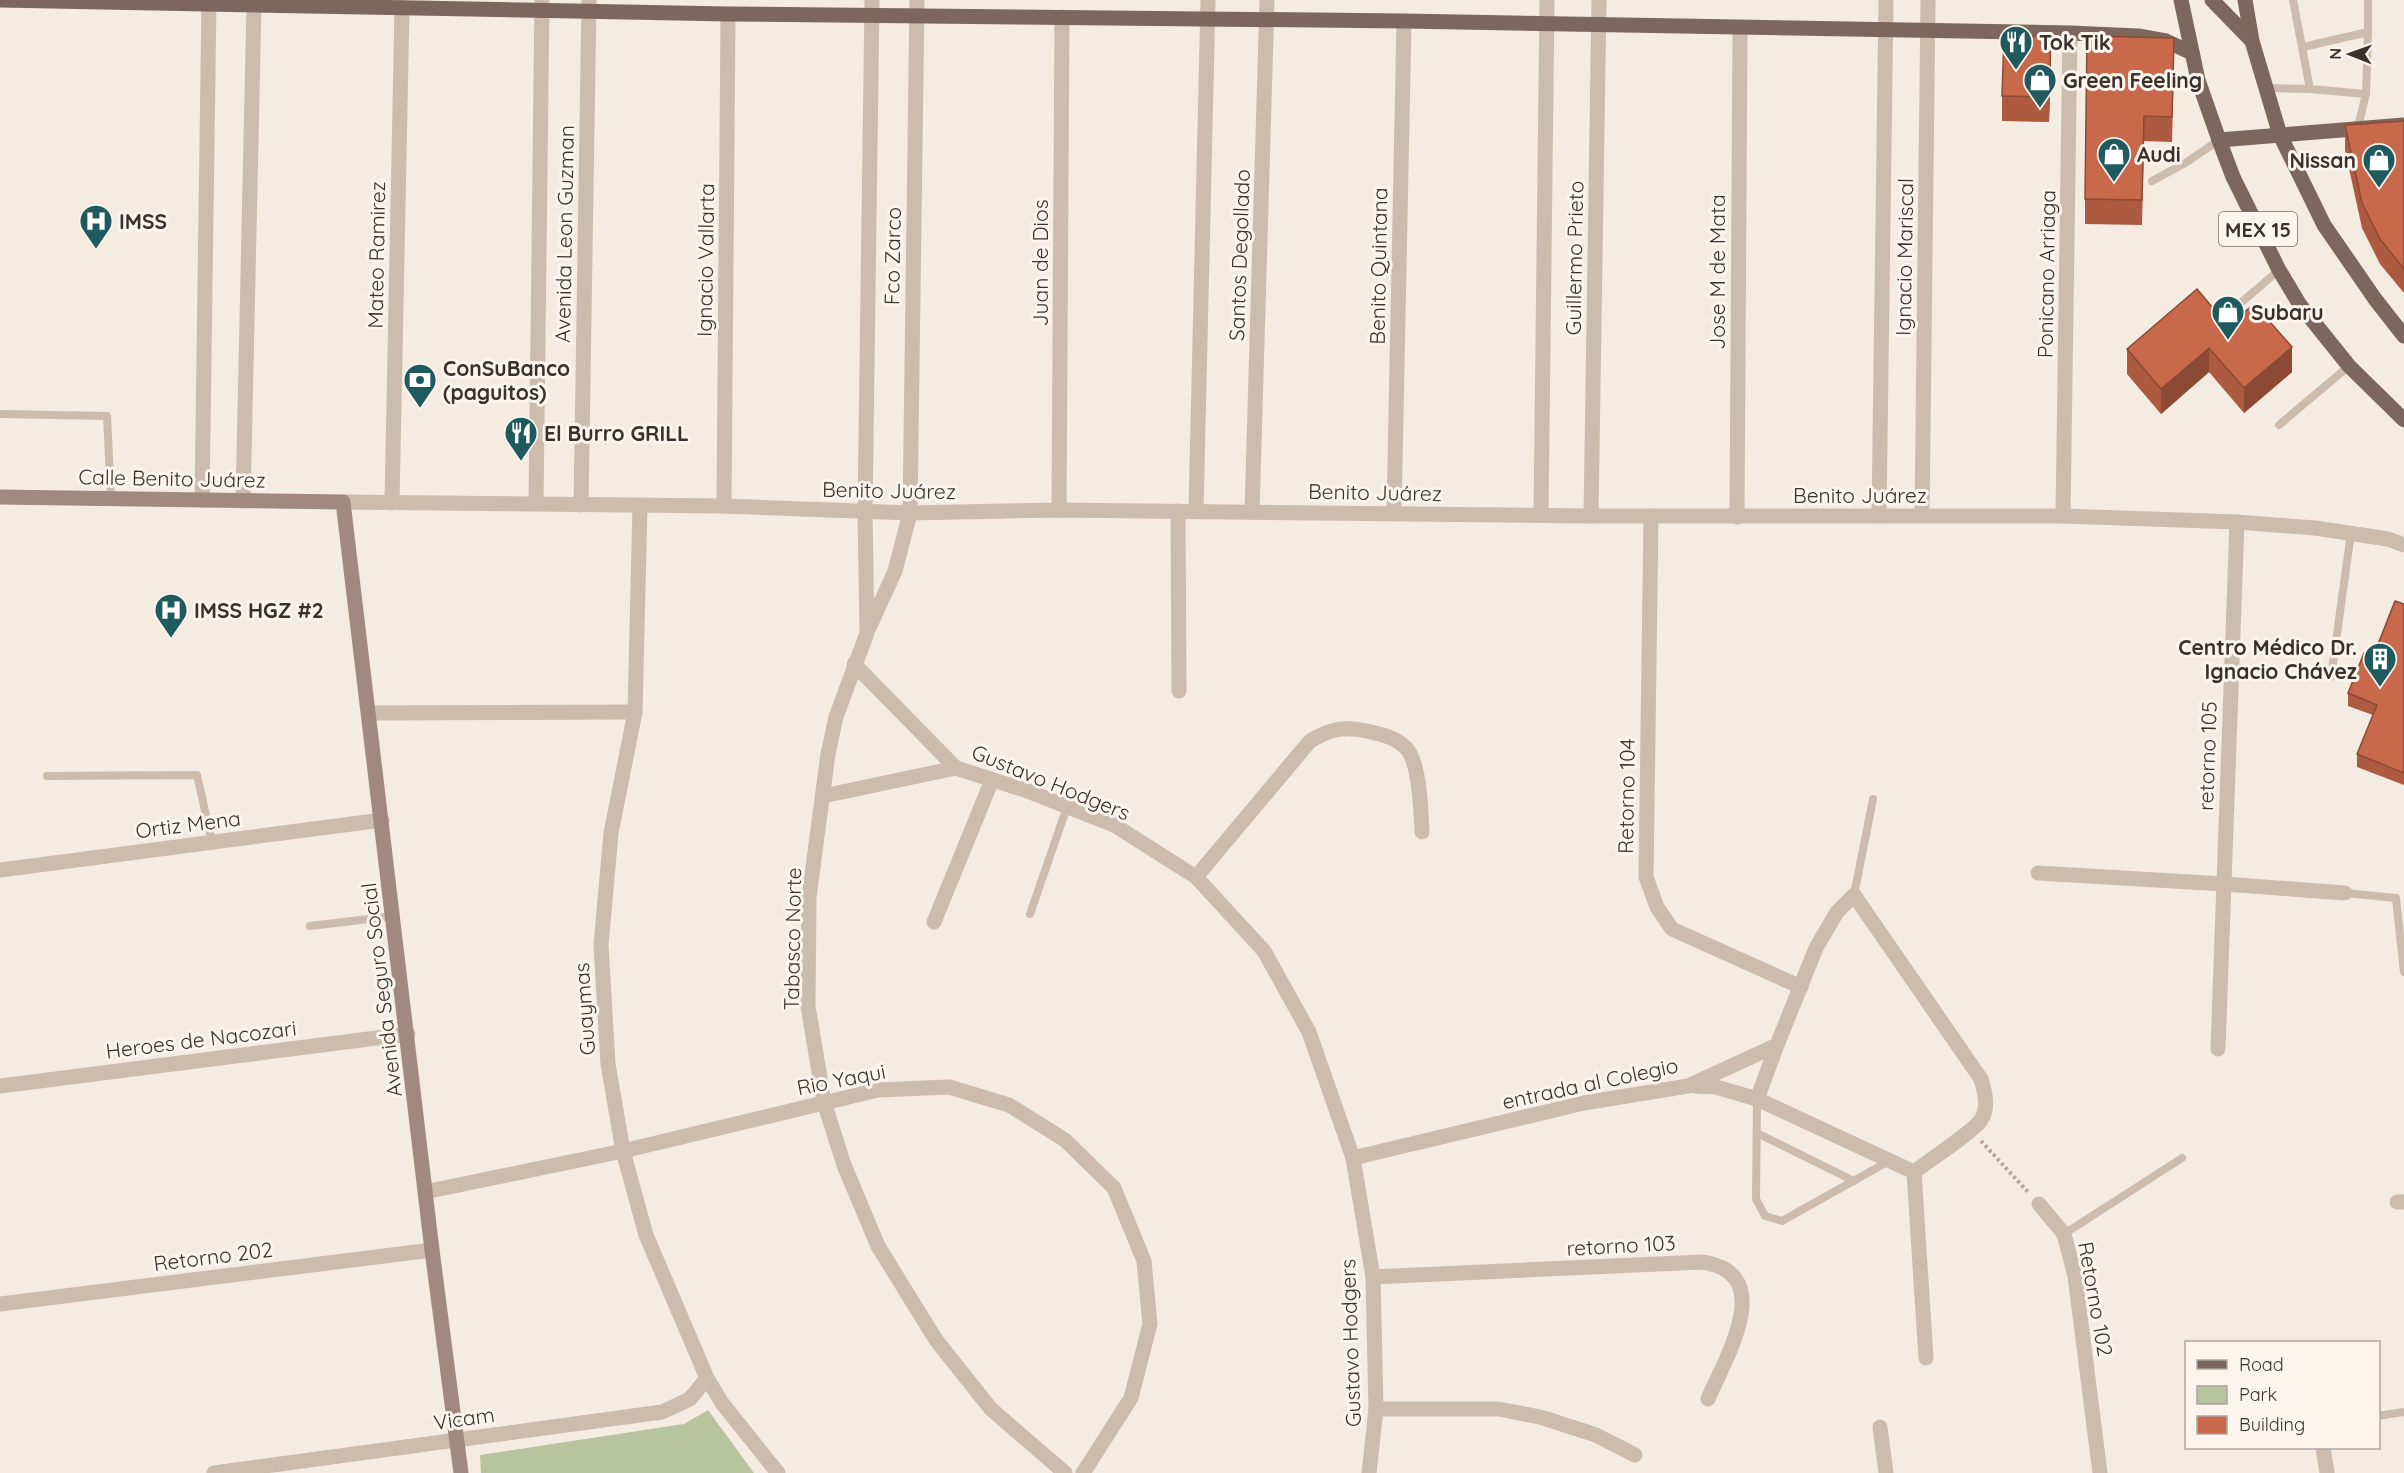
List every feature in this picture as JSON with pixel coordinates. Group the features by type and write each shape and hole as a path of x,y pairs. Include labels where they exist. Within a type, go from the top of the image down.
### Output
{"main road":[{"path":"0,0 210,1 254,5 402,8 542,4 728,14 872,7 916,16 1404,21 2070,33 2138,36 2166,42 2192,53"},
{"name":"MEX 15","path":"2181,0 2198,80 2219,140 2233,177 2279,270 2300,305 2349,366 2404,420"},
{"path":"2212,0 2252,41"},
{"name":"MEX 15","path":"2245,0 2252,41 2268,88 2280,135 2324,225 2375,299 2404,336"},
{"path":"2219,140 2404,124"}],"street":[{"name":"Fco Zarco","path":"910,513 917,0"},
{"name":"Santos Degollado","path":"1196,511 1208,0"},
{"name":"Santos Degollado","path":"1252,512 1267,0"},
{"name":"Guillermo Prieto","path":"1541,515 1547,0"},
{"name":"Guillermo Prieto","path":"1591,516 1599,0"},
{"name":"Ignacio Mariscal","path":"1879,515 1886,0"},
{"name":"Ignacio Mariscal","path":"1922,515 1928,0"},
{"path":"202,500 210,1"},
{"name":"Avenida Leon Guzman","path":"536,504 542,4"},
{"path":"243,501 254,5"},
{"name":"Avenida Leon Guzman","path":"581,505 589,5"},
{"name":"Fco Zarco","path":"864,512 872,7"},
{"name":"Mateo Ramirez","path":"392,503 402,8"},
{"name":"Ignacio Vallarta","path":"724,506 728,14"},
{"name":"Juan de Dios","path":"1059,510 1062,17"},
{"name":"Benito Quintana","path":"1394,513 1404,21"},
{"name":"Jose M de Mata","path":"1737,517 1740,28"},
{"name":"Ponicano Arriaga","path":"2063,516 2070,33"},
{"name":"Calle Benito Juárez","path":"0,497 343,502"},
{"name":"Benito Juárez","path":"343,502 724,506 910,513 1059,510 1737,517 2063,516 2237,522 2315,528 2388,539 2404,545"},
{"name":"Avenida Seguro Social","path":"343,502 432,1250 461,1473"},
{"name":"Guaymas","path":"640,505 635,712 611,833 601,945 608,1064 623,1152 646,1235 707,1378 722,1403 778,1473"},
{"path":"1178,511 1179,691"},
{"name":"Tabasco Norte","path":"864,512 867,633 836,717 809,897 808,1006 824,1102 844,1165 879,1246 936,1340 991,1409 1065,1473"},
{"path":"867,633 895,571 910,513"},
{"name":"Retorno 104","path":"1651,516 1646,878 1657,907 1672,929 1801,987"},
{"name":"retorno 105","path":"2218,1049 2237,522"},
{"name":"Gustavo Hodgers","path":"854,664 956,768 1114,825 1196,877 1264,951 1309,1032 1353,1158 1373,1277 1376,1409 1369,1473"},
{"path":"369,713 635,712"},
{"path":"1196,877 1310,741 1329,730 1351,728 1384,735 1407,748 1419,780 1422,832"},
{"path":"823,796 956,768"},
{"path":"934,922 992,780"},
{"name":"Ortiz Mena","path":"0,870 382,820"},
{"path":"2038,873 2345,893"},
{"path":"1757,1099 1816,948 1837,912 1854,895 1981,1079 1985,1093 1985,1106 1981,1120 1914,1172"},
{"name":"Heroes de Nacozari","path":"0,1086 408,1034"},
{"name":"entrada al Colegio","path":"1353,1158 1584,1103 1688,1086 1777,1045"},
{"path":"1688,1086 1716,1086 1757,1099 1914,1172"},
{"name":"Rio Yaqui","path":"425,1192 623,1152 878,1090 949,1087 1009,1105 1065,1140 1114,1188 1144,1261 1150,1324 1131,1398 1083,1473"},
{"path":"1914,1172 1926,1358"},
{"name":"Retorno 102","path":"2039,1204 2064,1234 2075,1276 2100,1473"},
{"name":"Retorno 202","path":"0,1304 432,1250"},
{"name":"retorno 103","path":"1373,1277 1702,1262 1719,1264 1733,1274 1743,1293 1742,1317 1708,1399"},
{"name":"Vicam","path":"214,1473 662,1412 690,1399 707,1378"},
{"path":"1376,1409 1499,1409 1540,1417 1596,1435 1635,1455"},
{"path":"1880,1427 1886,1473"},
{"path":"2323,1449 2327,1473"}],"lane":[{"path":"2294,0 2310,89"},
{"path":"2358,127 2366,94 2368,0"},
{"path":"2303,47 2368,32"},
{"path":"2268,88 2366,94"},
{"path":"2152,181 2187,162 2219,140"},
{"path":"2228,314 2279,270"},
{"path":"2278,425 2349,366"},
{"path":"0,414 107,416 111,499"},
{"path":"2331,676 2351,534"},
{"path":"47,776 197,775 212,842"},
{"path":"1854,895 1873,798"},
{"path":"1030,914 1067,807"},
{"path":"2345,893 2396,898 2404,972"},
{"path":"310,926 394,916"},
{"path":"1757,1099 1756,1199 1765,1216 1782,1221 1890,1160"},
{"path":"1756,1133 1854,1181"},
{"path":"2064,1234 2182,1158"},
{"path":"2380,1416 2404,1412"}],"path":[{"path":"1971,1129 2039,1204"}],"green space":[{"path":"708,1410 754,1473 481,1473 480,1455 684,1424"}],"building":[{"path":"2004,36 2051,37 2049,97 2002,96"},
{"name":"Audi","path":"2087,36 2174,38 2172,117 2144,116 2142,200 2085,199"},
{"name":"Nissan","path":"2404,121 2404,269 2380,239 2362,203 2345,125"},
{"path":"2197,289 2228,326 2254,304 2292,347 2244,388 2209,348 2161,389 2127,349"},
{"name":"Centro Médico Dr. Ignacio Chávez","path":"2395,601 2404,604 2404,773 2357,754 2377,705 2348,693 2364,653 2373,657"}],"place":[{"name":"Tok Tik","path":"2016,71"},
{"name":"Green Feeling","path":"2040,109"},
{"name":"Audi","path":"2114,183"},
{"name":"Nissan","path":"2379,189"},
{"name":"IMSS","path":"96,250"},
{"name":"Subaru","path":"2228,341"},
{"name":"ConSuBanco (paguitos)","path":"420,409"},
{"name":"El Burro GRILL","path":"521,462"},
{"name":"IMSS HGZ #2","path":"171,639"},
{"name":"Centro Médico Dr. Ignacio Chávez","path":"2380,688"}]}
